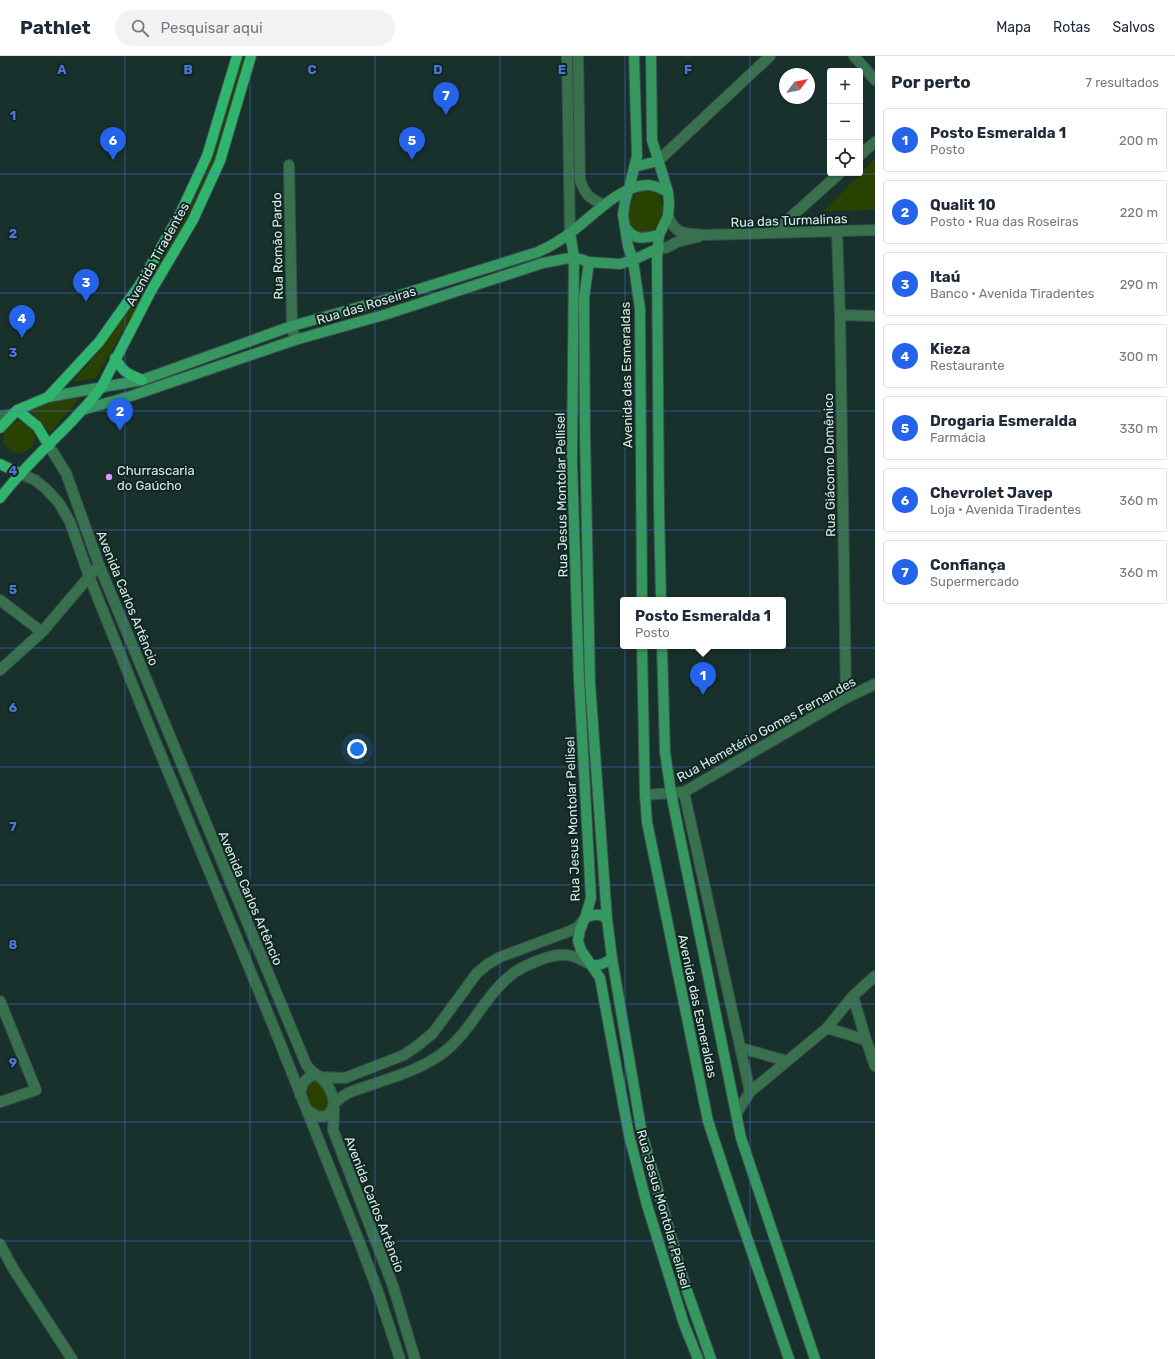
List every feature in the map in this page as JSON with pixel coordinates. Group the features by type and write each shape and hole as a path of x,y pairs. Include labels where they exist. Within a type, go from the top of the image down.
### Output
{"main road":[{"name":"Avenida Tiradentes","path":"48,397 99,342 135,292 180,214 207,156 237,56"},
{"name":"Avenida Tiradentes","path":"0,498 96,395 102,386 115,358 151,291 193,220 220,161 251,56"},
{"name":"Avenida das Esmeraldas","path":"634,56 637,156 630,189 625,201 623,215 633,260 640,309 640,510 642,597"},
{"path":"651,56 652,140 668,192 669,203 668,216 660,235 657,259 661,597"},
{"path":"634,168 658,161"},
{"path":"630,189 648,185 655,186 668,192"},
{"name":"Rua das Roseiras","path":"48,397 102,386 142,380 292,326 381,301 538,252 551,246 570,233 604,205 630,189"},
{"path":"625,227 631,235 637,238 660,235"},
{"name":"Rua Jesus Montolar Pellisel","path":"570,233 574,257 571,436 579,680 591,898 586,918 580,930 578,941 581,950 600,978 629,1135 647,1205 684,1324 698,1359"},
{"path":"574,257 588,262 620,264 633,260 659,248"},
{"name":"Rua das Roseiras","path":"82,410 131,396 295,340 387,314 543,263 574,257"},
{"name":"Rua Jesus Montolar Pellisel","path":"588,262 584,298 590,683 607,919 612,958 642,1134 685,1285 711,1359"},
{"path":"486,268 489,280"},
{"path":"381,301 387,314"},
{"path":"115,358 122,370 142,380"},
{"path":"0,428 15,412 48,397"},
{"path":"15,412 38,426 49,446"},
{"path":"571,436 585,436"},
{"path":"0,464 21,474"},
{"path":"640,510 659,508"},
{"name":"Avenida das Esmeraldas","path":"642,649 645,794 647,822 708,1121 789,1359"},
{"name":"Avenida das Esmeraldas","path":"662,649 664,752 740,1138 815,1359"},
{"path":"586,918 593,914 601,914 607,919"},
{"path":"592,965 596,966 602,964 612,958"}],"street":[{"path":"568,56 570,233"},
{"path":"578,56 580,180 584,192 594,200 604,205"},
{"path":"658,161 770,56"},
{"path":"854,56 875,80"},
{"path":"863,152 875,142"},
{"name":"Rua Romão Pardo","path":"289,165 292,326 295,340"},
{"path":"773,233 837,176"},
{"name":"Rua das Turmalinas","path":"668,216 671,225 677,231 704,235 875,230"},
{"name":"Rua Giácomo Domênico","path":"838,232 846,698"},
{"name":"Rua das Turmalinas","path":"659,248 666,248 677,242 704,235"},
{"path":"840,315 875,316"},
{"path":"0,416 15,412"},
{"name":"Avenida Carlos Artêncio","path":"49,446 66,473 99,565 306,1064 324,1081 333,1096 333,1130 393,1286 415,1359"},
{"name":"Avenida Carlos Artêncio","path":"21,474 35,480 58,503 70,522 89,576 154,738 269,1016 359,1241 378,1292 400,1359"},
{"path":"0,670 42,632 99,565"},
{"path":"0,600 42,632"},
{"name":"Rua Hemetério Gomes Fernandes","path":"645,794 684,792 846,698 875,684"},
{"path":"154,738 168,733"},
{"path":"684,792 750,1092"},
{"path":"300,1096 304,1081 309,1077 317,1076 345,1078 404,1055 433,1033 477,973 488,964 500,957 570,931 586,918"},
{"path":"306,1109 315,1115 321,1116 330,1113 334,1104 348,1094 432,1061 459,1039 496,991 515,973 527,966 554,955 572,956 592,965"},
{"path":"736,1114 750,1092 828,1028 853,996 875,976"},
{"path":"853,996 875,1066"},
{"path":"0,1001 36,1090 0,1102"},
{"path":"828,1028 866,1040"},
{"path":"741,1048 787,1061"},
{"path":"359,1241 373,1234"},
{"path":"0,1244 14,1270 72,1359"}],"green space":[{"path":"241,56 245,56 244,61 213,162 194,205 96,378 73,382 105,344 151,276 192,204 211,161"},
{"path":"875,158 875,210 824,211 858,176 863,176 863,170"},
{"path":"648,190 659,195 662,203 662,213 656,227 653,230 649,232 642,232 632,227 630,224 628,209 631,200 634,197 642,191"},
{"path":"83,394 50,433 40,420 28,410 46,402"},
{"path":"16,421 22,421 32,428 35,437 34,443 28,450 22,453 16,453 6,446 3,440 3,434 10,424"},
{"path":"312,1078 320,1081 329,1096 329,1108 323,1112 315,1110 311,1106 305,1088"}],"place":[{"name":"Confiança","path":"446,115"},
{"name":"Chevrolet Javep","path":"113,160"},
{"name":"Drogaria Esmeralda","path":"412,160"},
{"name":"Itaú","path":"86,302"},
{"name":"Kieza","path":"22,338"},
{"name":"Qualit 10","path":"120,431"},
{"name":"Churrascaria do Gaúcho","path":"109,477"},
{"name":"Posto Esmeralda 1","path":"703,695"}]}
